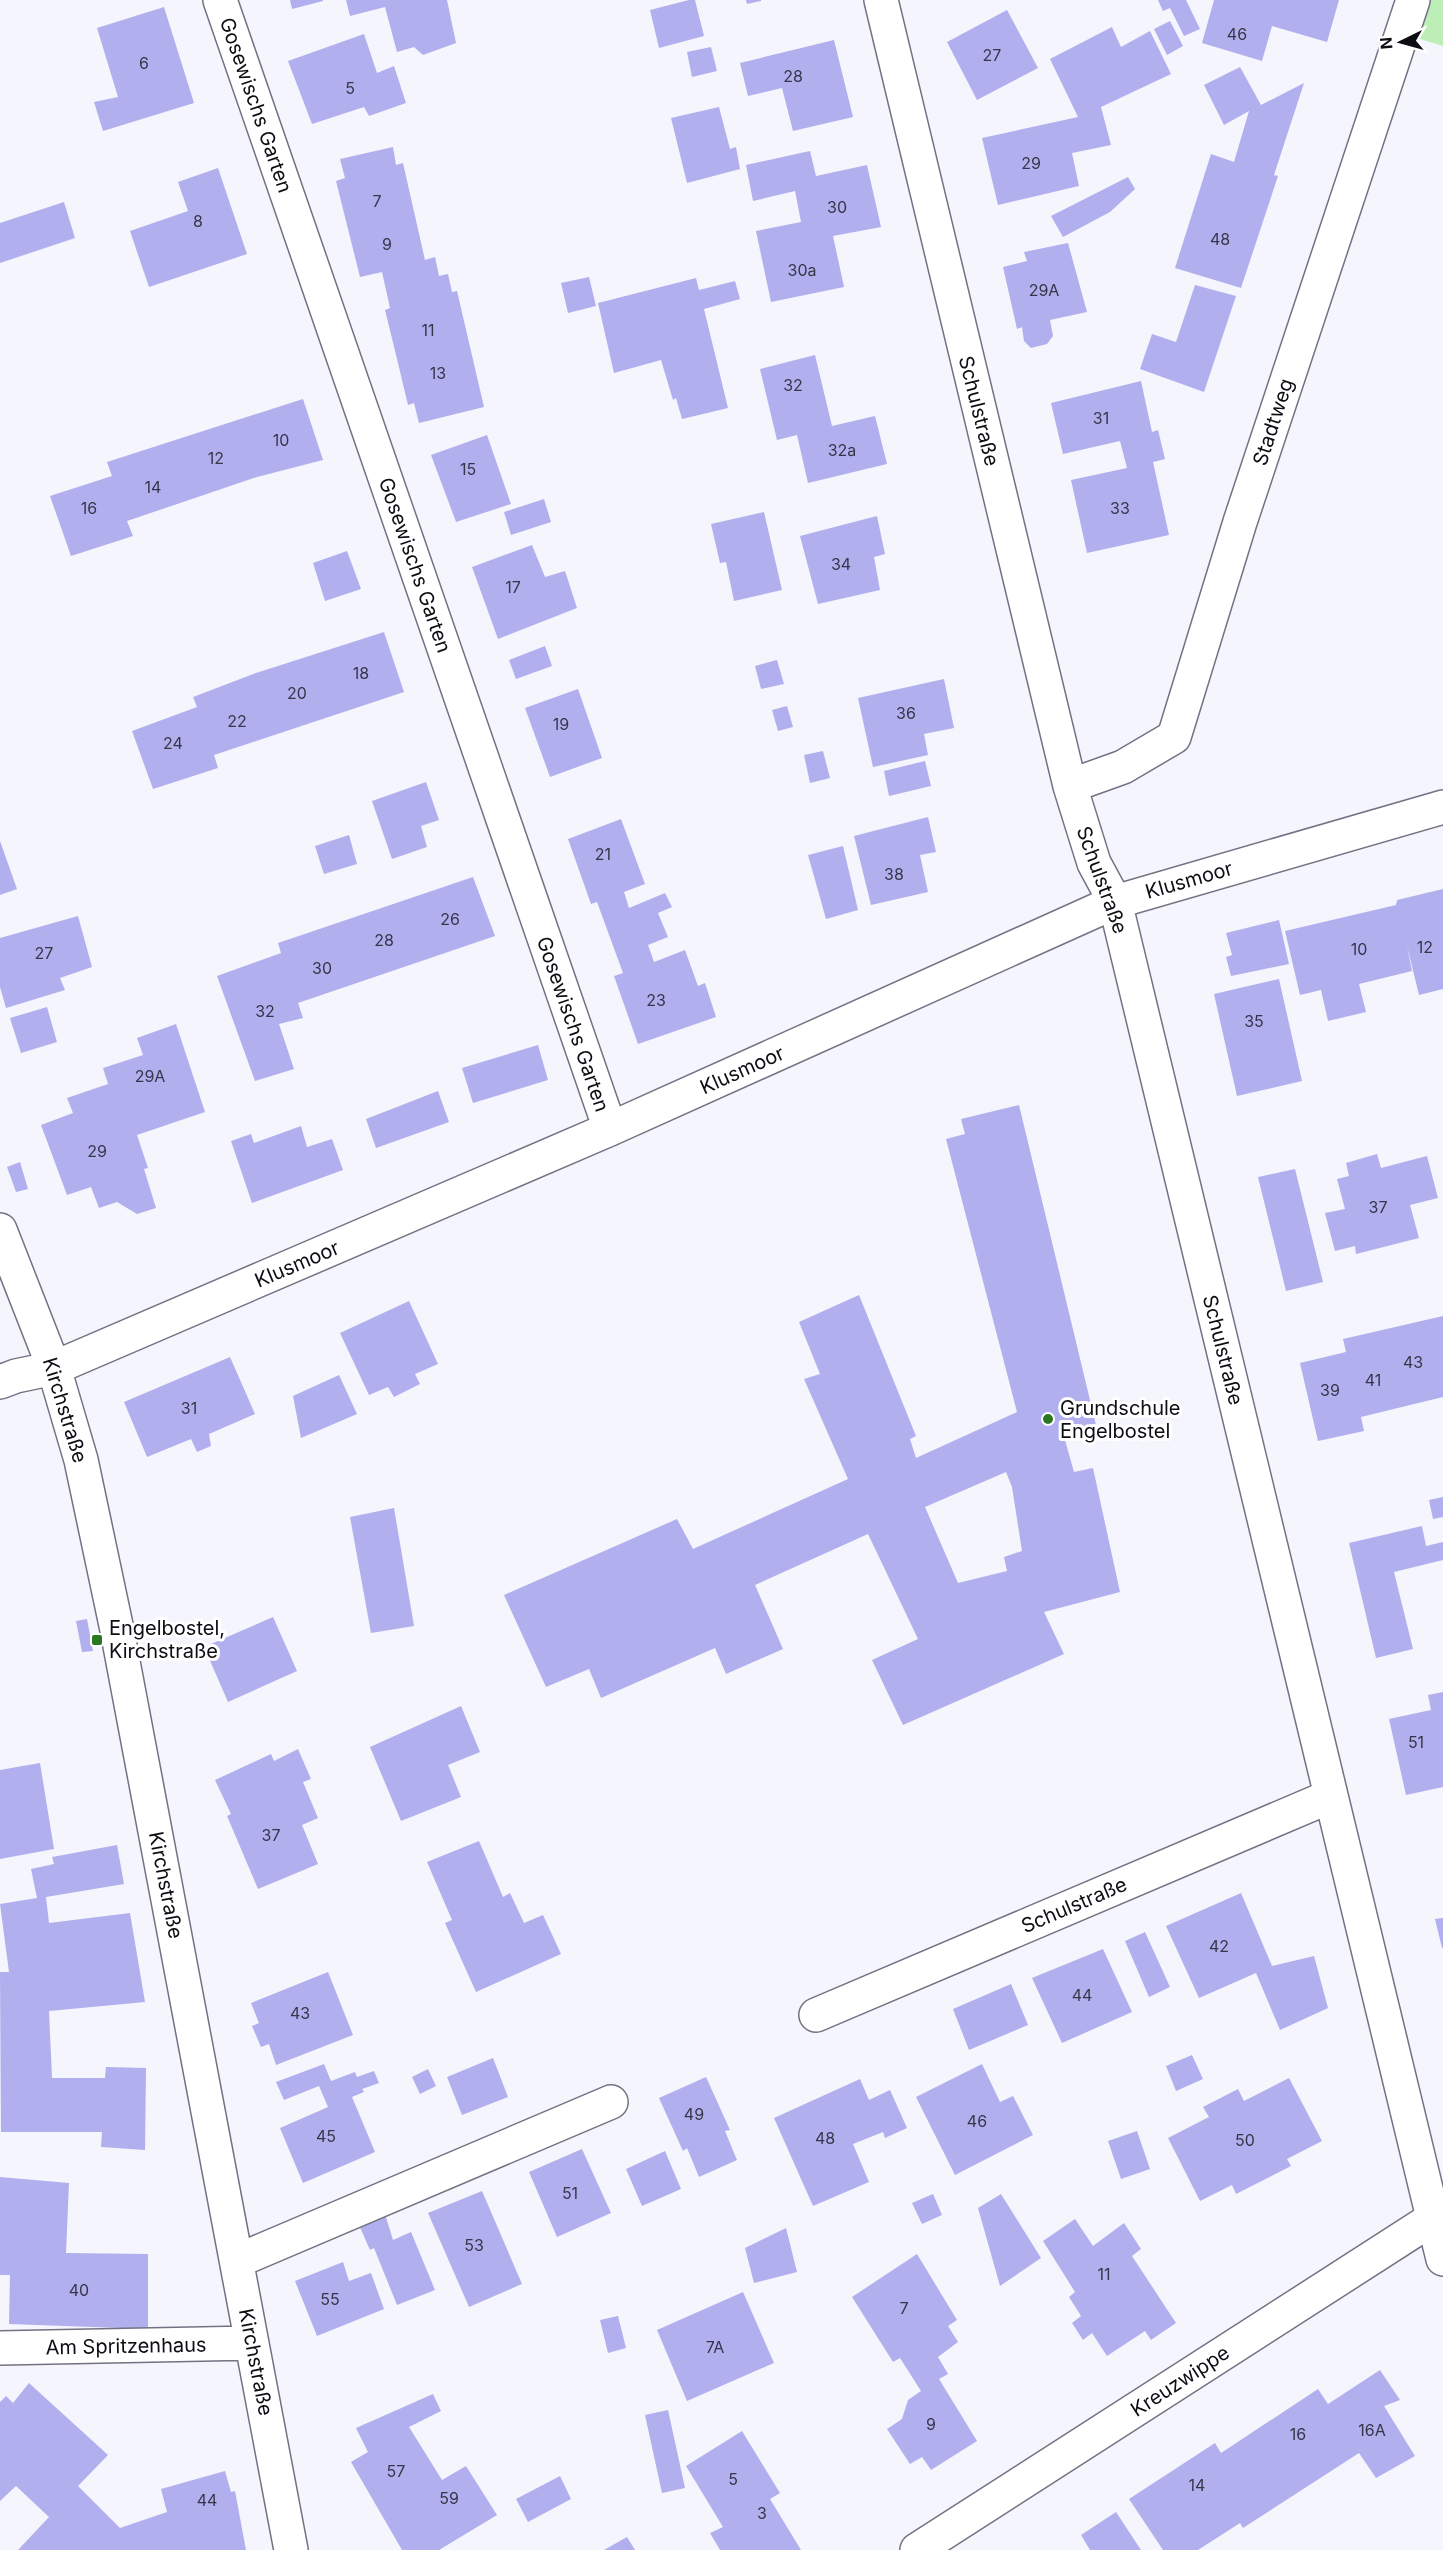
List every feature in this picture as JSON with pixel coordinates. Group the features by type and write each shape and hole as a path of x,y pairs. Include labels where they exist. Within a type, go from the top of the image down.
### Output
{"street":[{"name":"Gosewischs Garten","path":"220,0 610,1129"},
{"name":"Schulstraße","path":"881,0 1070,786 1094,863 1115,902 1331,1796 1438,2215 1443,2259"},
{"name":"Stadtweg","path":"1070,786 1123,767 1174,737 1244,511 1413,0"},
{"name":"Klusmoor","path":"54,1368 610,1129 1115,902 1443,807"},
{"name":"Kirchstraße","path":"0,1230 54,1368 81,1460 117,1630 291,2550"},
{"path":"0,1382 54,1368"},
{"name":"Schulstraße","path":"816,2015 1331,1796"},
{"path":"237,2260 611,2102"},
{"name":"Kreuzwippe","path":"917,2550 1438,2215"},
{"name":"Am Spritzenhaus","path":"0,2348 252,2343"}],"green space":[{"path":"1429,0 1443,0 1443,46 1417,38"}],"building":[{"path":"290,0 323,0 323,1 292,9"},
{"path":"346,0 447,0 456,43 423,55 414,47 397,52 385,7 350,16"},
{"path":"695,0 704,36 659,48 650,10"},
{"path":"746,0 761,0 761,1 747,4"},
{"path":"1158,0 1186,0 1200,29 1184,36 1170,8 1163,11"},
{"path":"1214,0 1339,0 1327,42 1272,26 1262,61 1202,43"},
{"path":"164,7 194,103 103,131 94,102 118,97 97,28"},
{"path":"1007,10 1038,68 977,100 947,42"},
{"path":"1170,21 1183,46 1167,55 1154,29"},
{"path":"1112,27 1121,47 1150,31 1171,74 1101,107 1111,145 1072,153 1079,186 998,205 982,138 1078,117 1050,59"},
{"path":"364,34 377,73 394,66 406,103 369,116 364,107 312,124 288,61"},
{"path":"834,40 853,117 793,131 782,88 748,96 740,63"},
{"path":"711,47 717,71 692,77 687,52"},
{"path":"1240,67 1261,105 1304,83 1274,175 1278,176 1241,288 1175,268 1211,154 1234,162 1249,111 1224,125 1204,85"},
{"path":"719,107 730,149 736,147 740,169 687,183 671,118"},
{"path":"393,147 396,165 403,163 425,260 435,257 439,276 448,274 452,292 457,291 484,407 419,423 414,403 408,405 385,310 390,308 382,272 360,277 336,181 345,178 340,159"},
{"path":"810,151 816,176 867,165 881,227 833,236 844,287 771,302 756,231 801,222 795,191 753,201 746,165"},
{"path":"218,168 247,254 149,287 130,231 188,211 178,182"},
{"path":"1128,177 1135,189 1110,212 1063,237 1051,216"},
{"path":"64,202 75,238 0,263 0,223"},
{"path":"1068,243 1087,312 1050,320 1053,336 1047,344 1031,348 1024,341 1022,327 1017,329 1003,267 1027,261 1024,252"},
{"path":"589,277 596,306 568,313 561,283"},
{"path":"696,278 699,290 735,281 740,299 704,309 728,408 682,419 676,398 673,400 661,360 614,373 598,303"},
{"path":"1195,285 1236,296 1204,392 1140,369 1152,334 1176,342"},
{"path":"815,355 832,426 875,416 887,464 808,483 797,435 777,440 760,369"},
{"path":"1141,381 1152,432 1158,430 1165,459 1153,462 1169,535 1087,553 1071,480 1127,468 1120,441 1063,454 1051,403"},
{"path":"303,399 323,460 257,477 127,521 133,536 71,556 50,496 112,476 107,462"},
{"path":"487,435 511,504 456,522 431,455"},
{"path":"544,499 551,522 511,535 504,512"},
{"path":"764,512 782,590 734,601 726,562 720,563 711,524"},
{"path":"877,516 885,554 874,557 880,590 818,604 800,536"},
{"path":"532,545 545,577 565,571 577,608 498,639 472,567"},
{"path":"347,551 361,589 325,601 313,563"},
{"path":"384,632 404,692 214,755 218,768 153,789 132,731 197,707 193,697 256,673"},
{"path":"545,646 552,666 516,679 509,660"},
{"path":"777,660 784,684 761,689 755,666"},
{"path":"944,679 954,728 924,734 928,755 873,767 858,698"},
{"path":"578,689 602,758 550,777 525,708"},
{"path":"787,706 793,727 778,731 772,710"},
{"path":"823,751 830,778 810,783 804,755"},
{"path":"925,761 931,786 889,796 884,771"},
{"path":"426,782 439,820 421,826 427,847 392,859 372,801"},
{"path":"928,817 936,852 920,855 928,892 871,905 854,836"},
{"path":"621,819 645,884 624,892 629,908 665,893 672,907 658,913 668,937 648,945 654,962 685,950 698,986 705,983 716,1017 638,1044 614,976 623,973 597,902 591,904 568,839"},
{"path":"349,835 357,864 324,874 315,846"},
{"path":"0,841 17,889 0,895"},
{"path":"843,846 858,910 826,919 808,855"},
{"path":"473,877 495,936 298,1003 303,1018 279,1024 294,1069 255,1081 217,976 281,953 278,943"},
{"path":"1443,889 1443,989 1419,995 1407,946 1412,971 1359,984 1366,1012 1328,1021 1321,990 1300,995 1285,931 1396,905 1397,900"},
{"path":"78,916 92,967 60,978 65,990 6,1008 0,987 0,938"},
{"path":"1279,920 1289,964 1231,976 1226,957 1232,955 1226,933"},
{"path":"1279,979 1302,1081 1237,1096 1214,994"},
{"path":"47,1007 57,1042 21,1053 10,1018"},
{"path":"176,1024 205,1112 137,1135 148,1168 144,1169 156,1208 137,1214 117,1202 99,1208 91,1187 67,1195 41,1125 73,1113 67,1098 108,1084 103,1068 143,1055 137,1038"},
{"path":"538,1045 548,1080 473,1103 462,1068"},
{"path":"438,1091 449,1122 376,1148 366,1119"},
{"name":"Grundschule Engelbostel","path":"1019,1105 1096,1425 1063,1433 1074,1472 1093,1468 1120,1592 1044,1612 1064,1654 903,1725 872,1660 918,1639 868,1534 755,1585 783,1649 726,1674 715,1648 601,1698 589,1669 546,1687 504,1595 677,1519 693,1549 848,1479 804,1379 820,1374 799,1322 859,1295 916,1436 910,1439 916,1458 1017,1412 946,1139 965,1134 961,1119","holes":["1006,1472 1012,1487 1022,1551 1004,1557 1007,1571 958,1583 925,1507"]},
{"path":"301,1126 307,1147 332,1139 343,1170 252,1203 231,1141 251,1134 254,1143"},
{"path":"1377,1154 1381,1168 1427,1156 1438,1198 1410,1205 1419,1238 1356,1254 1355,1246 1335,1251 1325,1213 1345,1209 1337,1179 1349,1176 1346,1163"},
{"path":"20,1162 28,1189 16,1192 7,1167"},
{"path":"1295,1169 1323,1282 1286,1291 1258,1177"},
{"path":"409,1301 438,1364 415,1374 420,1384 394,1397 388,1387 369,1395 340,1333"},
{"path":"1443,1316 1443,1397 1361,1417 1364,1431 1318,1441 1300,1363 1346,1352 1343,1339"},
{"path":"230,1357 255,1414 209,1434 211,1446 197,1452 191,1439 147,1457 124,1402"},
{"path":"339,1375 357,1414 301,1438 293,1396"},
{"path":"1443,1497 1443,1517 1433,1519 1429,1500"},
{"path":"394,1508 414,1626 371,1633 350,1517"},
{"path":"1422,1526 1426,1546 1443,1542 1443,1560 1394,1572 1413,1649 1376,1658 1349,1543"},
{"path":"273,1617 297,1671 228,1702 204,1647"},
{"path":"87,1619 93,1651 82,1652 76,1621"},
{"path":"1443,1692 1443,1787 1406,1795 1389,1719 1431,1710 1428,1695"},
{"path":"461,1706 480,1752 448,1765 461,1797 401,1821 370,1747"},
{"path":"298,1749 311,1779 303,1782 318,1818 302,1825 318,1864 258,1889 227,1816 231,1814 215,1780 271,1754 274,1761"},
{"path":"40,1763 54,1849 0,1859 0,1770"},
{"path":"479,1841 503,1897 510,1893 524,1923 543,1915 561,1954 476,1992 445,1923 452,1920 427,1862"},
{"path":"117,1845 124,1884 46,1897 49,1923 130,1913 145,2002 49,2011 52,2078 105,2078 106,2067 146,2068 145,2150 101,2147 102,2132 1,2132 0,1972 9,1972 0,1904 37,1898 31,1869 54,1864 52,1857"},
{"path":"1241,1893 1272,1966 1314,1956 1328,2008 1280,2030 1256,1973 1199,1998 1166,1926"},
{"path":"1443,1918 1443,1948 1442,1948 1435,1919"},
{"path":"1145,1932 1170,1987 1149,1997 1125,1941"},
{"path":"1103,1949 1132,2012 1062,2043 1032,1978"},
{"path":"328,1972 353,2035 276,2065 269,2044 261,2047 252,2026 259,2023 251,2003"},
{"path":"1011,1984 1028,2025 969,2050 953,2009"},
{"path":"1192,2055 1203,2079 1176,2091 1166,2066"},
{"path":"493,2058 508,2097 462,2115 447,2077"},
{"path":"324,2064 331,2081 355,2072 357,2077 374,2071 379,2083 362,2089 364,2092 352,2097 375,2152 303,2183 280,2128 328,2107 319,2086 284,2100 276,2082"},
{"path":"982,2064 1000,2102 1013,2096 1033,2135 955,2175 916,2097"},
{"path":"428,2069 436,2086 420,2094 412,2077"},
{"path":"706,2077 730,2130 725,2131 737,2160 699,2177 687,2148 683,2151 659,2098"},
{"path":"1289,2078 1322,2141 1287,2159 1291,2166 1236,2194 1232,2185 1200,2201 1168,2138 1209,2117 1203,2107 1238,2089 1244,2101"},
{"path":"860,2079 869,2100 890,2090 907,2128 885,2138 883,2132 853,2144 869,2182 813,2206 774,2118"},
{"path":"1137,2131 1150,2169 1121,2179 1108,2141"},
{"path":"582,2149 611,2213 557,2237 529,2172"},
{"path":"665,2151 681,2189 642,2206 626,2169"},
{"path":"0,2177 69,2183 66,2253 148,2254 148,2329 9,2324 10,2275 0,2275"},
{"path":"482,2191 522,2284 469,2307 428,2213"},
{"path":"933,2194 942,2215 922,2224 912,2203"},
{"path":"1001,2194 1041,2258 1000,2286 978,2208"},
{"path":"385,2214 393,2240 411,2232 435,2290 397,2305 374,2248 370,2250 359,2225"},
{"path":"1075,2219 1093,2246 1124,2223 1141,2249 1132,2256 1176,2323 1151,2340 1145,2331 1107,2356 1092,2333 1083,2340 1072,2323 1081,2316 1069,2297 1075,2292 1043,2241"},
{"path":"786,2228 797,2272 754,2283 745,2248"},
{"path":"917,2254 957,2320 948,2326 958,2342 938,2357 948,2374 939,2379 977,2441 931,2470 922,2457 910,2464 887,2429 902,2419 908,2400 921,2391 900,2358 893,2362 852,2297"},
{"path":"343,2262 349,2281 371,2273 384,2309 317,2336 295,2281"},
{"path":"743,2292 774,2363 687,2401 657,2330"},
{"path":"618,2316 626,2348 608,2353 600,2320"},
{"path":"1380,2370 1400,2400 1384,2406 1415,2456 1376,2478 1359,2453 1243,2528 1240,2523 1198,2550 1163,2550 1129,2499 1215,2443 1221,2453 1318,2389 1328,2404"},
{"path":"29,2383 108,2455 78,2486 120,2528 167,2512 161,2489 225,2471 231,2492 235,2491 246,2550 18,2550 49,2517 16,2486 0,2501 0,2402 6,2396 13,2403"},
{"path":"433,2394 441,2411 409,2427 442,2480 466,2466 497,2515 439,2550 402,2550 351,2462 368,2452 356,2428"},
{"path":"668,2410 685,2488 662,2493 645,2415"},
{"path":"742,2431 780,2493 770,2499 801,2550 720,2550 710,2533 723,2527 686,2466"},
{"path":"560,2476 571,2499 528,2522 516,2499"},
{"path":"1116,2512 1141,2550 1090,2550 1081,2535"},
{"path":"627,2537 635,2550 604,2550"}],"place":[{"name":"Grundschule Engelbostel","path":"1048,1419"},
{"name":"Engelbostel, Kirchstraße","path":"97,1640"}]}
